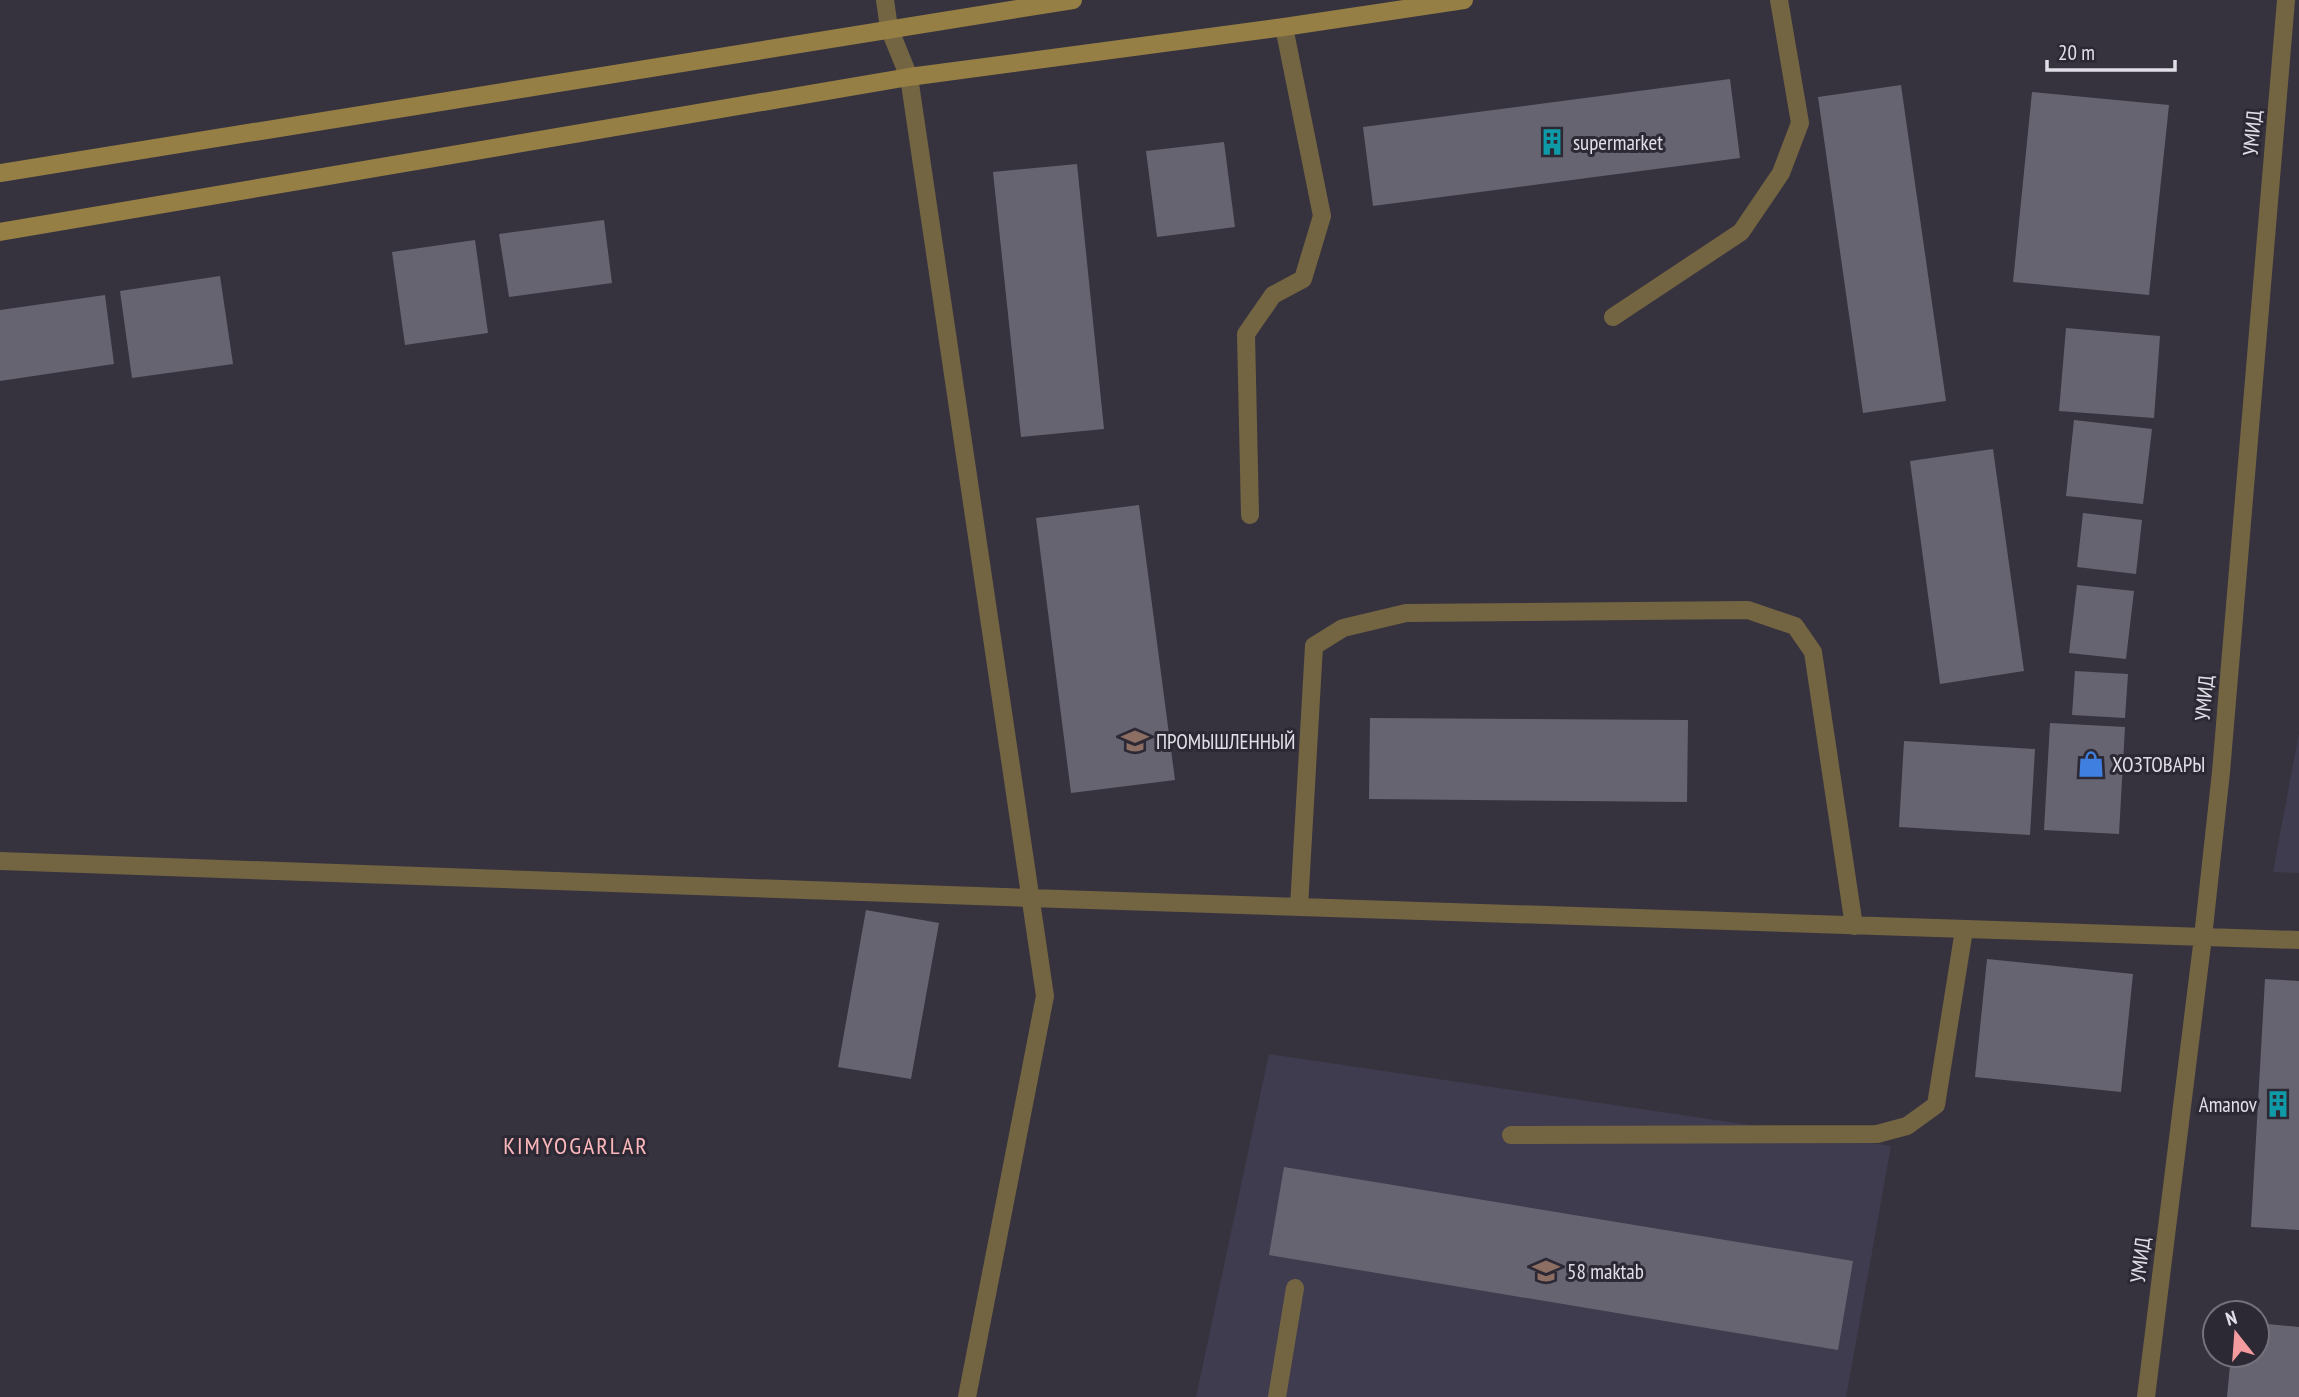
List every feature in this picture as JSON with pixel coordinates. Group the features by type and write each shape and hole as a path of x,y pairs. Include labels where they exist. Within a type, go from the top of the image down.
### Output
{"street":[{"path":"885,0 889,28 909,77 1045,996 967,1397"},
{"path":"0,173 1073,0"},
{"path":"0,232 909,77 1464,0"},
{"path":"1613,317 1741,232 1782,173 1800,123 1779,0"},
{"name":"УМИД","path":"2146,1397 2203,937 2222,759 2286,0"},
{"path":"1250,515 1246,334 1273,295 1303,279 1322,216 1284,27"},
{"path":"1299,907 1314,646 1343,628 1406,613 1748,610 1795,626 1813,652 1854,926"},
{"path":"0,861 2299,940"},
{"path":"1511,1135 1877,1134 1908,1126 1936,1105 1964,930"},
{"path":"1277,1397 1295,1288"}],"shaded area":[{"path":"2299,733 2299,873 2273,872"},
{"name":"58 maktab","path":"1269,1054 1891,1146 1846,1397 1196,1397"}],"building":[{"name":"supermarket","path":"1730,79 1740,158 1373,206 1363,127"},
{"path":"1901,85 1946,401 1863,413 1818,97"},
{"path":"2032,92 2169,105 2149,295 2013,282"},
{"path":"1224,142 1235,227 1157,237 1146,151"},
{"path":"1077,164 1104,429 1021,437 993,172"},
{"path":"604,220 612,283 509,297 499,234"},
{"path":"475,240 488,333 405,345 392,252"},
{"path":"220,276 233,364 132,378 120,291"},
{"path":"105,295 114,364 0,381 0,310"},
{"path":"2066,328 2160,336 2154,418 2059,411"},
{"path":"2074,420 2152,429 2143,504 2066,496"},
{"path":"1993,449 2024,671 1940,684 1910,461"},
{"path":"1139,505 1175,780 1071,793 1036,518"},
{"path":"2083,513 2142,520 2136,574 2077,567"},
{"path":"2077,585 2134,591 2126,659 2069,653"},
{"path":"2075,671 2128,674 2125,718 2072,715"},
{"path":"1370,718 1688,720 1687,802 1369,799"},
{"path":"2050,723 2125,727 2119,834 2044,830"},
{"path":"1904,741 2035,749 2030,835 1899,827"},
{"path":"866,910 939,923 911,1079 838,1067"},
{"path":"1987,959 2133,974 2121,1092 1975,1077"},
{"name":"Amanov","path":"2265,979 2299,981 2299,1230 2251,1227"},
{"path":"1284,1167 1853,1261 1838,1350 1269,1255"},
{"path":"2271,1324 2299,1327 2299,1397 2227,1397 2230,1369 2271,1369"}],"place":[{"name":"supermarket","path":"1552,142"},
{"name":"ПРОМЫШЛЕННЫЙ","path":"1135,741"},
{"name":"ХОЗТОВАРЫ","path":"2091,764"},
{"name":"Amanov","path":"2278,1104"},
{"name":"58 maktab","path":"1546,1271"}],"district":[{"name":"KIMYOGARLAR","path":"576,1145"}]}
